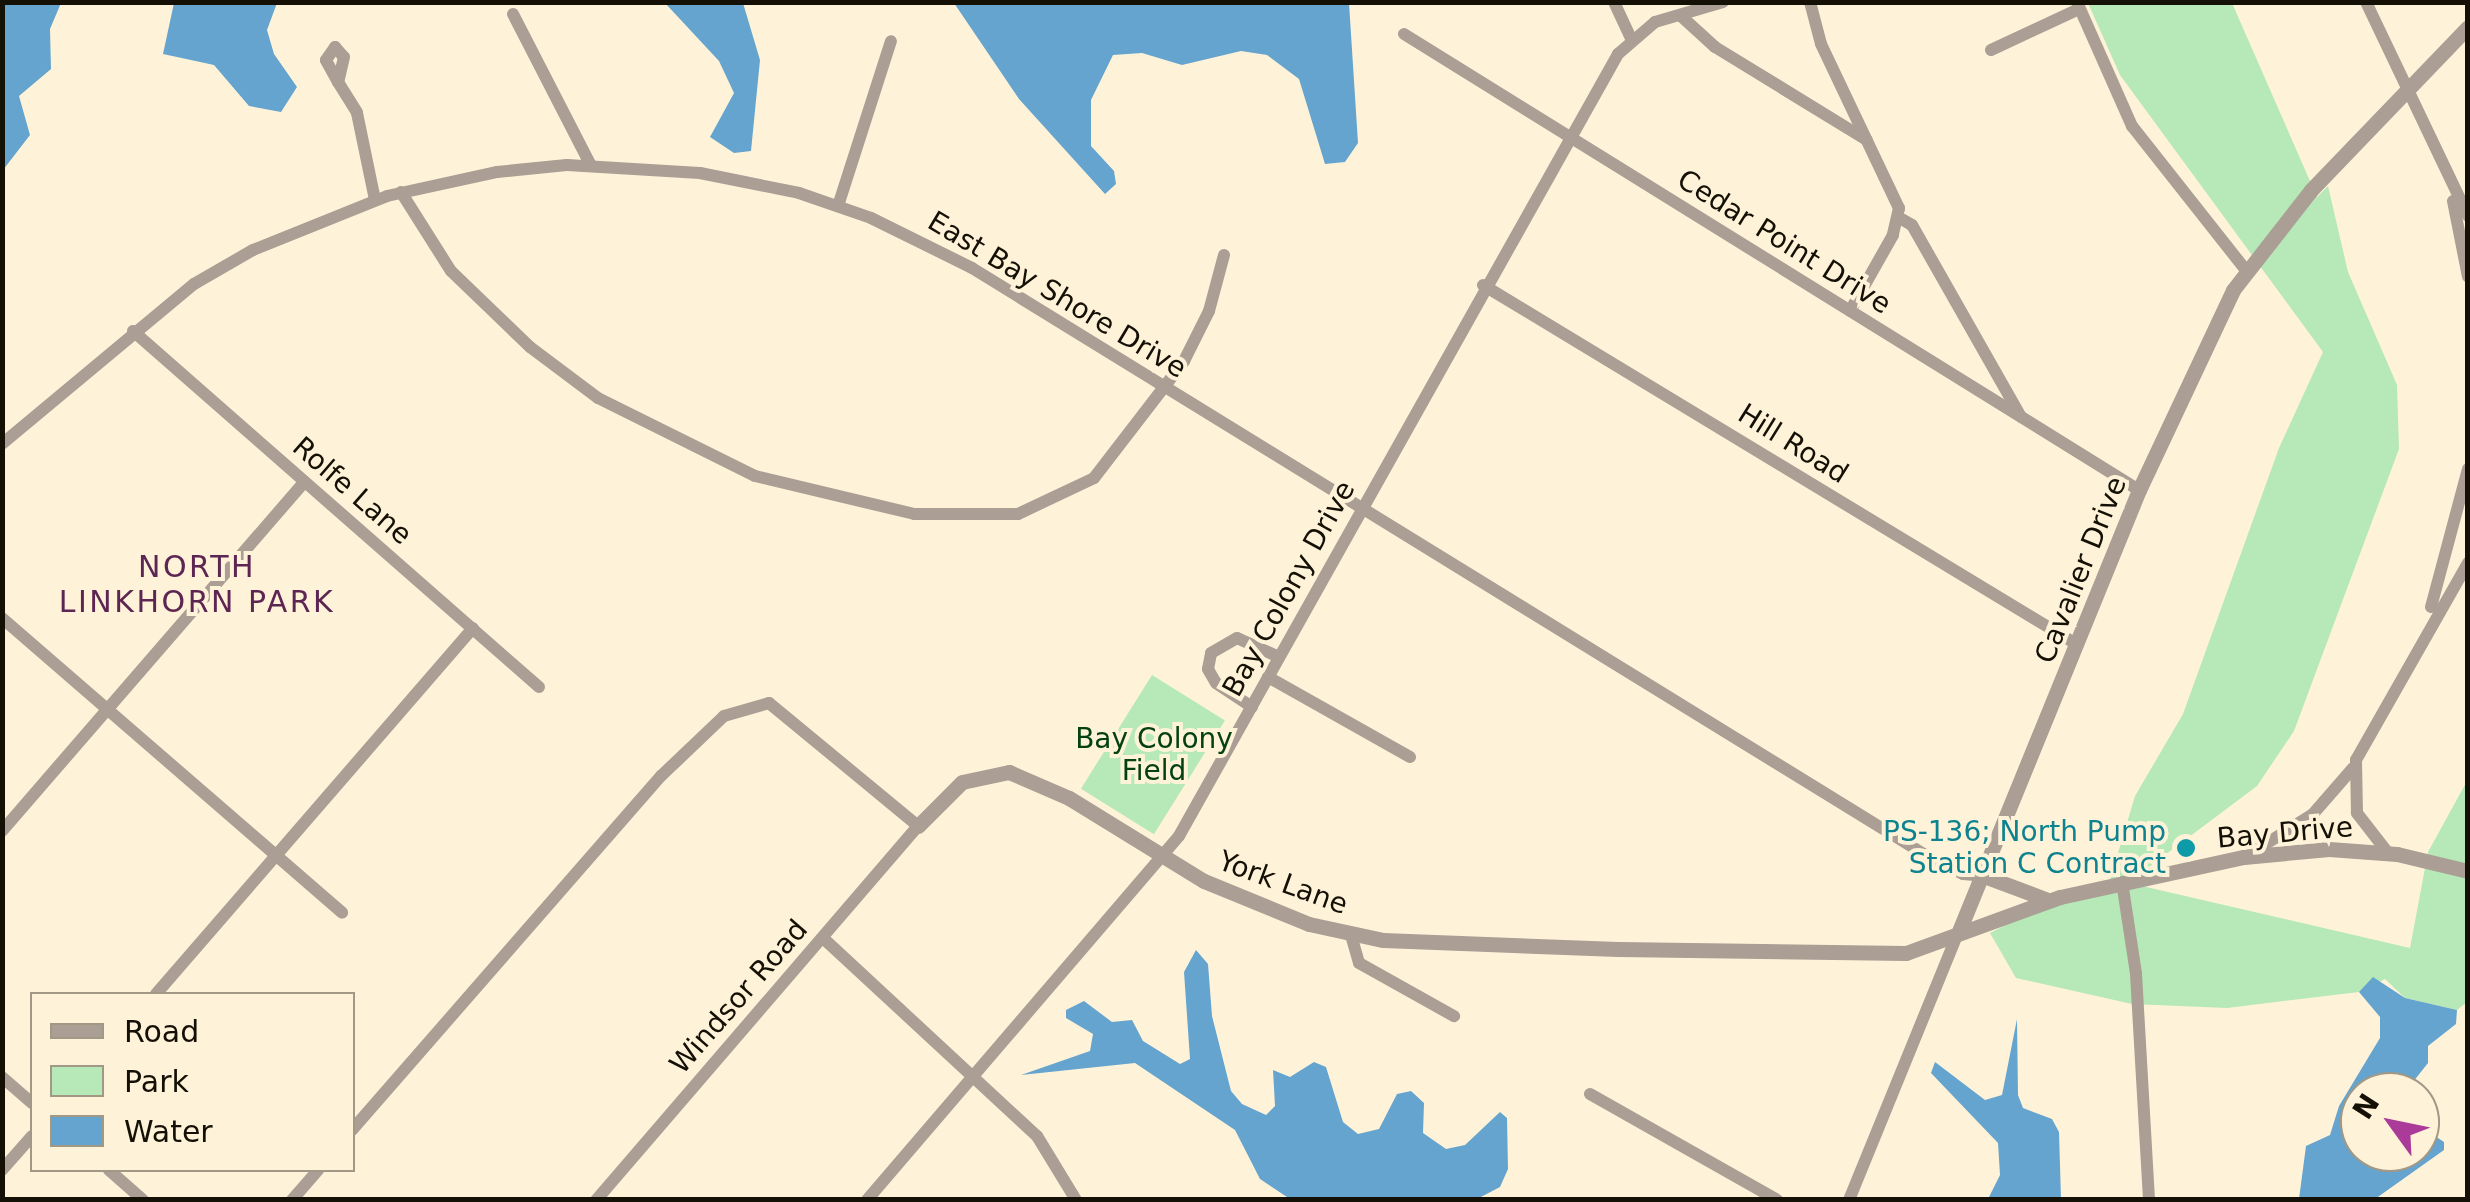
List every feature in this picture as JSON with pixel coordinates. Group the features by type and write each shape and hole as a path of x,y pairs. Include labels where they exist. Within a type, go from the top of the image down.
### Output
{"street":[{"path":"1614,2 1632,38 1723,2"},
{"path":"1810,2 1820,41 1894,188 1898,217 1850,311"},
{"path":"2366,2 2452,193 2468,216"},
{"path":"1992,50 2078,6 2132,126 2245,269"},
{"path":"513,14 591,166"},
{"path":"1681,16 1715,47 1870,141"},
{"name":"Cavalier Drive","path":"1848,1200 1984,876 2138,490 2245,269 2468,27"},
{"name":"Cedar Point Drive","path":"1404,34 2138,490"},
{"name":"Bay Colony Drive","path":"867,1200 1164,857 1252,707 1568,138 1632,38"},
{"path":"838,206 891,41"},
{"path":"338,82 356,113 375,200"},
{"name":"East Bay Shore Drive","path":"2,444 133,331 220,268 375,200 498,172 591,166 700,174 838,206 972,268 1927,856 1964,874 1984,876"},
{"path":"400,192 441,260 566,376 670,439 792,488 914,514 985,517 1035,510 1102,471 1165,388 1202,325 1224,255"},
{"path":"2452,193 2468,278"},
{"path":"1898,217 1912,224 2021,418"},
{"name":"Hill Road","path":"1484,285 2078,645"},
{"name":"Rolfe Lane","path":"133,331 539,687"},
{"path":"2421,638 2468,469"},
{"path":"2,831 304,482"},
{"path":"2244,857 2304,822 2355,766 2421,638 2468,564"},
{"path":"2,618 342,913"},
{"path":"158,992 473,628"},
{"path":"1252,707 1216,683 1211,653 1237,638 1279,657"},
{"path":"1268,678 1410,757"},
{"path":"355,1127 652,787 724,716 769,703 918,826"},
{"path":"2355,766 2357,814 2388,852"},
{"name":"York Lane","path":"918,826 962,782 1009,772 1069,798 1238,898 1351,935 1578,948 1894,953 1959,931"},
{"name":"Windsor Road","path":"596,1200 918,826"},
{"name":"Bay Drive","path":"1959,931 2048,900 2244,857 2329,849 2388,852 2468,871"},
{"path":"1984,876 2048,900"},
{"path":"2122,882 2136,974 2149,1200"},
{"path":"1351,935 1360,963 1454,1016"},
{"path":"823,938 1050,1151 1076,1200"},
{"path":"2,1076 30,1101"},
{"path":"1590,1094 1777,1200"},
{"path":"2,1170 30,1138"},
{"path":"110,1172 143,1200"},
{"path":"292,1200 316,1172"}],"green space":[{"path":"2088,3 2232,3 2317,197 2328,186 2348,272 2397,385 2399,449 2294,731 2257,786 2145,870 2142,886 2410,948 2428,852 2467,781 2467,1002 2457,1010 2405,998 2385,979 2359,992 2227,1008 2132,1004 2016,978 1990,933 2043,906 2106,893 2135,796 2183,714 2279,448 2323,352 2120,75"},
{"name":"Bay Colony Field","path":"1152,675 1225,721 1154,834 1081,789"}],"water":[{"path":"3,2 61,3 50,29 51,69 19,96 30,135 3,170"},
{"path":"174,3 277,3 267,30 274,54 297,87 281,112 249,106 214,65 163,54"},
{"path":"665,3 743,3 760,60 751,151 734,153 710,137 734,93 719,61"},
{"path":"954,3 1349,3 1358,143 1345,162 1325,164 1299,79 1267,55 1241,51 1182,65 1142,53 1113,55 1091,100 1091,146 1114,171 1116,184 1105,194 1019,99"},
{"path":"1196,950 1208,964 1212,1016 1231,1091 1242,1104 1266,1115 1275,1106 1273,1070 1290,1077 1314,1062 1326,1067 1343,1122 1358,1134 1379,1129 1397,1094 1411,1091 1424,1103 1423,1133 1446,1149 1465,1145 1500,1112 1507,1118 1508,1169 1500,1187 1477,1199 1290,1199 1260,1179 1235,1130 1135,1063 1021,1075 1090,1051 1093,1034 1066,1018 1066,1010 1084,1001 1112,1022 1132,1020 1143,1041 1180,1064 1190,1059 1184,972"},
{"path":"2373,977 2405,998 2457,1010 2456,1024 2428,1046 2428,1063 2421,1072 2360,1072 2380,1038 2380,1017 2359,992"},
{"path":"2017,1019 2018,1095 2023,1108 2052,1119 2059,1132 2061,1199 1988,1199 2000,1175 1998,1143 1931,1073 1935,1062 1985,1100 2002,1095"},
{"path":"2339,1106 2340,1172 2413,1172 2375,1199 2299,1199 2306,1146 2330,1135"}],"place":[{"name":"PS-136; North Pump Station C Contract","path":"2186,848"}],"district":[{"name":"NORTH LINKHORN PARK","path":"197,584"}]}
